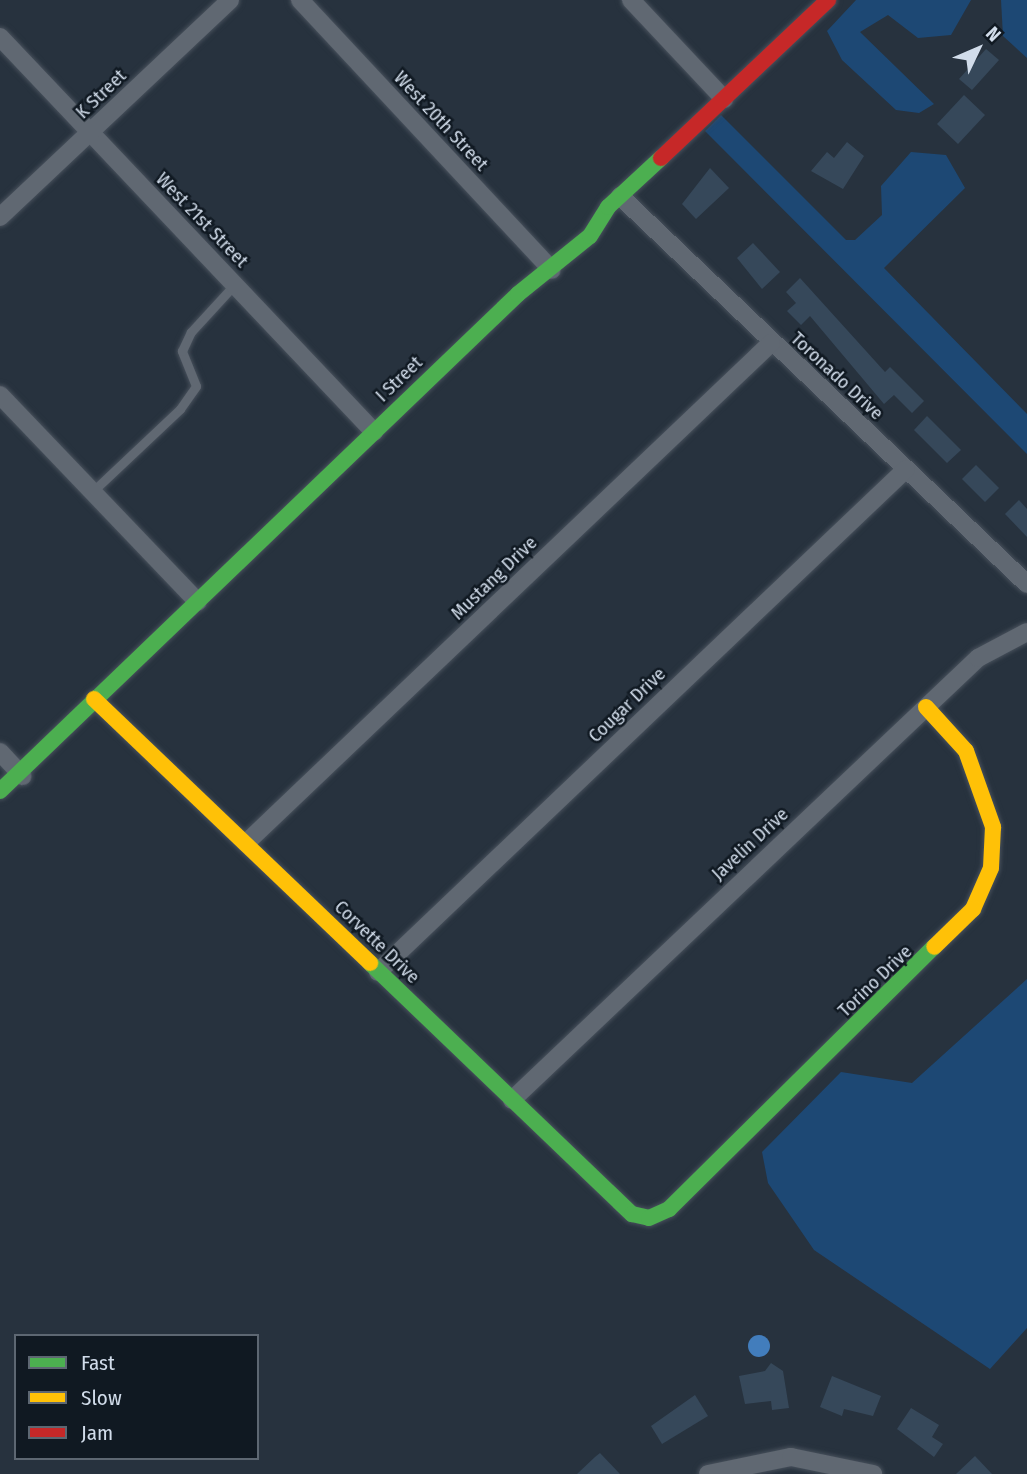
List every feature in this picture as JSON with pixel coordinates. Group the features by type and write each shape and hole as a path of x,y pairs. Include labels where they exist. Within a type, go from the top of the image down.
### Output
{"street":[{"name":"K Street","path":"0,217 230,0"},
{"name":"West 20th Street","path":"300,0 552,270"},
{"path":"631,0 724,99"},
{"name":"I Street","path":"0,791 22,776 94,699 198,603 518,294 552,270 621,196 828,0"},
{"name":"West 21st Street","path":"0,37 374,432"},
{"name":"Toronado Drive","path":"621,196 771,343 1027,583"},
{"name":"Mustang Drive","path":"246,843 771,343"},
{"path":"0,395 198,603"},
{"name":"Cougar Drive","path":"378,972 906,469"},
{"name":"Javelin Drive","path":"512,1100 978,658 1027,632"},
{"name":"Corvette Drive","path":"94,699 632,1214"},
{"name":"Torino Drive","path":"632,1214 649,1218 669,1209 973,909 990,868 993,827 966,751 926,707"},
{"path":"0,752 22,776"},
{"path":"708,1474 791,1457 873,1474"}],"lane":[{"path":"92,492 188,398 196,386 182,351 191,332 235,284"}],"shaded area":[{"path":"856,0 971,0 951,35 918,38 888,15 860,32 934,104 919,113 896,110 842,60 827,31"},
{"path":"1001,0 1027,0 1027,58 1003,36"},
{"path":"721,115 846,240 855,240 882,215 881,186 911,152 946,155 965,188 884,268 1027,414 1027,454 705,131"},
{"path":"1027,979 1027,1328 990,1369 814,1250 768,1183 762,1152 841,1072 912,1083"},
{"path":"759,1335 767,1338 770,1346 767,1354 759,1357 751,1354 748,1346 751,1338"}],"building":[{"path":"986,49 999,60 972,90 959,79"},
{"path":"964,95 985,115 958,144 937,124"},
{"path":"847,142 864,156 843,189 811,171 827,152 834,158"},
{"path":"710,168 729,188 696,219 682,204"},
{"path":"753,243 780,272 762,289 737,258"},
{"path":"800,278 885,372 890,367 924,401 912,413 894,395 884,404 810,316 801,325 787,311 796,303 786,292"},
{"path":"927,416 961,450 947,463 914,430"},
{"path":"976,465 999,488 985,502 962,479"},
{"path":"1019,500 1027,509 1027,537 1005,514"},
{"path":"771,1363 783,1371 789,1408 772,1410 771,1401 745,1404 739,1376 765,1371"},
{"path":"832,1376 881,1396 873,1416 844,1409 842,1416 820,1407"},
{"path":"695,1395 708,1416 662,1444 651,1426"},
{"path":"911,1408 939,1425 932,1437 943,1444 934,1457 897,1429"},
{"path":"600,1453 620,1474 577,1474 595,1457"},
{"path":"975,1456 992,1474 956,1474"}],"traffic: fast":[{"path":"0,791 518,294 590,236 608,207 661,158"},
{"path":"370,963 632,1214 649,1218 669,1209 934,947"}],"traffic: slow":[{"path":"94,699 370,963"},
{"path":"926,707 966,751 993,827 991,868 973,909 934,947"}],"traffic: jam":[{"path":"661,158 828,0"}]}
